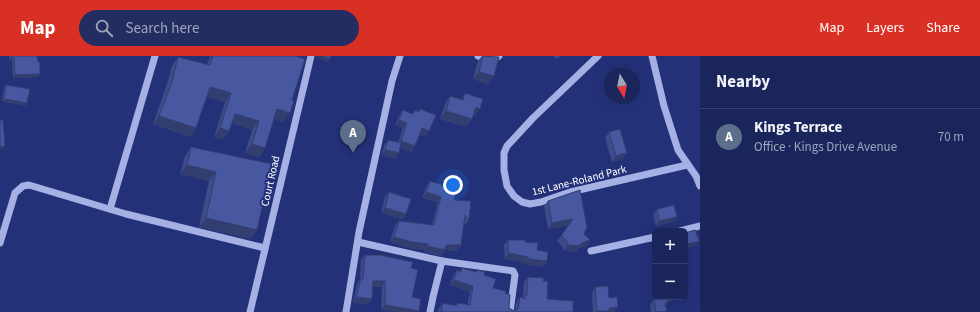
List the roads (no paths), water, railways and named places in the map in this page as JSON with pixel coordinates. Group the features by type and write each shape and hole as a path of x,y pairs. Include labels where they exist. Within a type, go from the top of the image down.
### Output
{"street":[{"path":"110,209 156,56"},
{"name":"Court Road","path":"250,312 311,56"},
{"path":"346,312 359,232 380,135 400,56"},
{"path":"478,56 491,60 497,58 498,56"},
{"name":"1st Lane-Roland Park","path":"598,56 533,118 507,146 504,153 504,170 507,186 514,196 522,202 530,204 541,202 570,192 687,165"},
{"path":"652,56 664,106 678,150 696,176 700,186"},
{"path":"0,243 15,193 23,186 29,185 110,209 265,248"},
{"path":"688,229 700,226"},
{"path":"591,251 652,238"},
{"path":"358,242 442,261 514,271 515,275 510,312"},
{"path":"430,312 442,261"}],"place":[{"name":"Kings Terrace","path":"353,153"}]}
